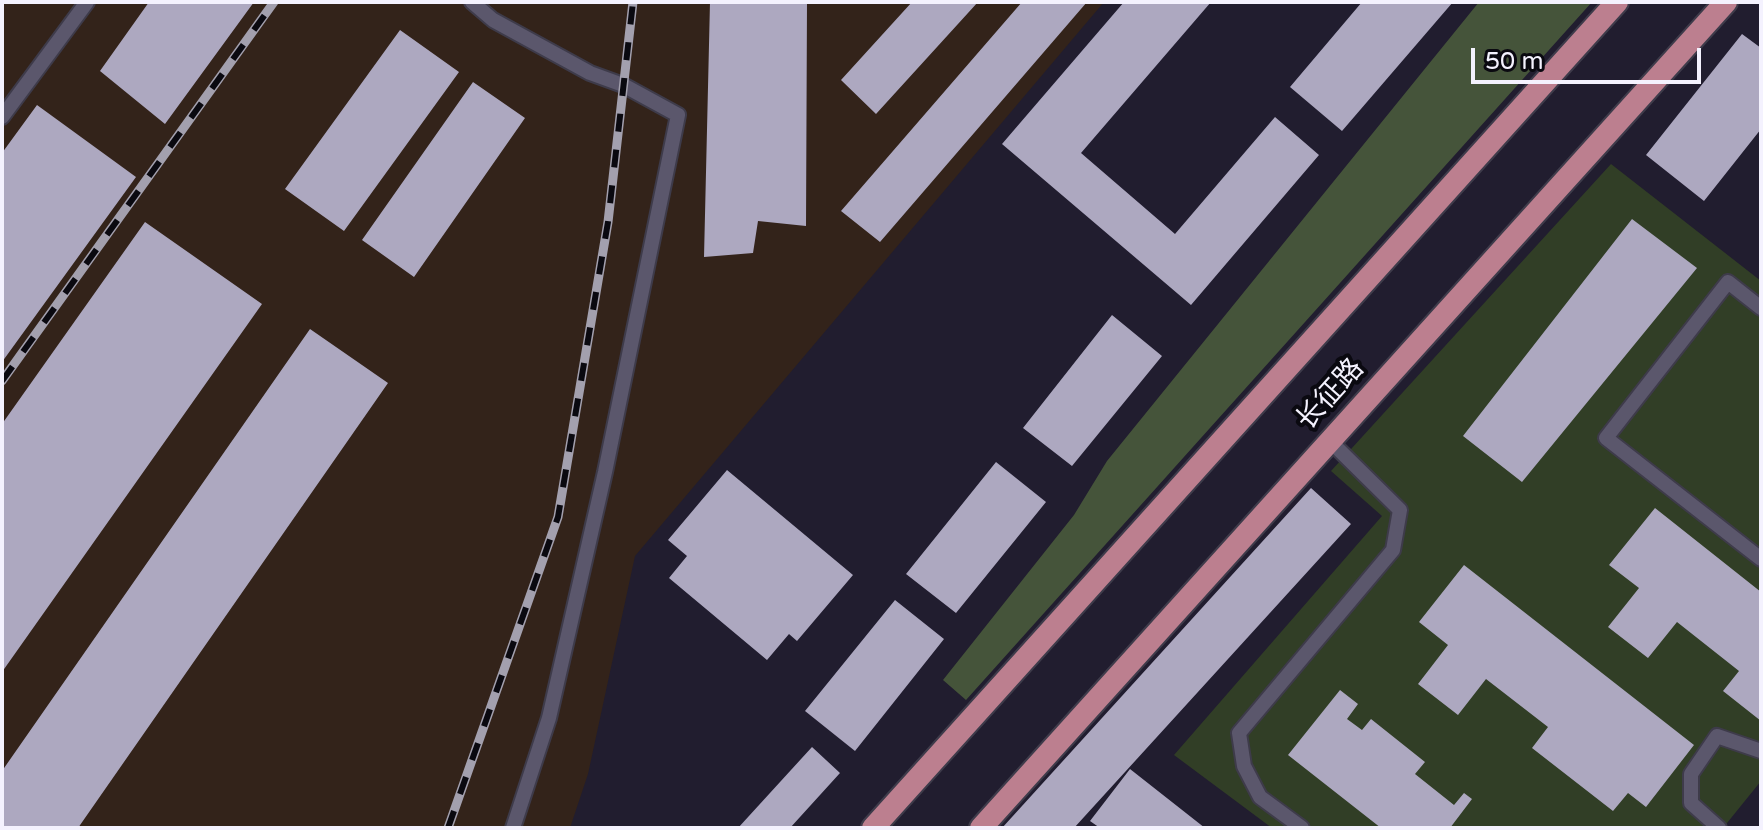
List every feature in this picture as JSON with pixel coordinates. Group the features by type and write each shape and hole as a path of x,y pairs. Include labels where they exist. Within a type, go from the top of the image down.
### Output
{"main road":[{"name":"长征路","path":"873,828 1617,2"},
{"name":"长征路","path":"981,828 1726,2"}],"lane":[{"path":"2,117 87,2"},
{"path":"472,2 493,20 590,73 623,85 678,115 605,472 549,718 513,828"},
{"path":"1761,308 1728,282 1606,438 1761,559"},
{"path":"1302,828 1260,797 1244,766 1239,733 1393,550 1400,510 1330,441"},
{"path":"1719,828 1691,803 1691,774 1717,736 1761,751"}],"shaded area":[{"path":"2,2 1104,2 635,556 588,774 570,828 2,828"}],"green space":[{"path":"1479,2 1592,2 966,700 943,680 1074,515 1107,461"},
{"path":"1611,164 1761,281 1761,781 1723,828 1272,828 1174,755 1382,516 1331,471"}],"building":[{"path":"149,2 254,2 165,124 100,71"},
{"path":"710,2 807,2 806,226 758,221 753,253 704,257"},
{"path":"912,2 978,2 876,114 841,80"},
{"path":"1022,2 1087,2 880,242 841,211"},
{"path":"1124,2 1211,2 1081,153 1175,234 1275,117 1319,155 1191,305 1002,144"},
{"path":"1362,2 1453,2 1342,131 1290,87"},
{"path":"400,30 459,72 344,231 285,189"},
{"path":"1742,34 1761,48 1761,129 1704,201 1646,155"},
{"path":"473,82 525,118 414,277 362,240"},
{"path":"37,105 136,177 2,362 2,153"},
{"path":"1632,219 1697,268 1522,482 1463,436"},
{"path":"145,222 262,304 2,672 2,424"},
{"path":"1112,315 1162,356 1072,466 1023,428"},
{"path":"310,329 388,383 78,828 2,828 2,771"},
{"path":"996,462 1046,502 956,613 906,574"},
{"path":"727,470 853,575 797,641 789,634 767,660 669,578 687,556 668,540"},
{"path":"1311,488 1351,524 1074,828 1002,828"},
{"path":"1655,508 1761,592 1761,721 1723,691 1739,671 1677,622 1648,658 1608,627 1639,588 1609,565"},
{"path":"1464,565 1694,745 1646,807 1628,793 1613,811 1532,748 1548,727 1486,679 1458,715 1418,684 1448,645 1419,622"},
{"path":"895,600 944,639 855,751 805,711"},
{"path":"1340,690 1358,704 1347,719 1362,730 1371,719 1425,762 1415,774 1454,805 1464,793 1472,799 1450,828 1381,828 1288,755"},
{"path":"812,747 840,773 790,828 738,828"},
{"path":"1130,769 1205,828 1100,828 1090,821"}],"railway":[{"path":"2,381 274,2"},
{"path":"448,828 558,517 608,222 633,2"}]}
